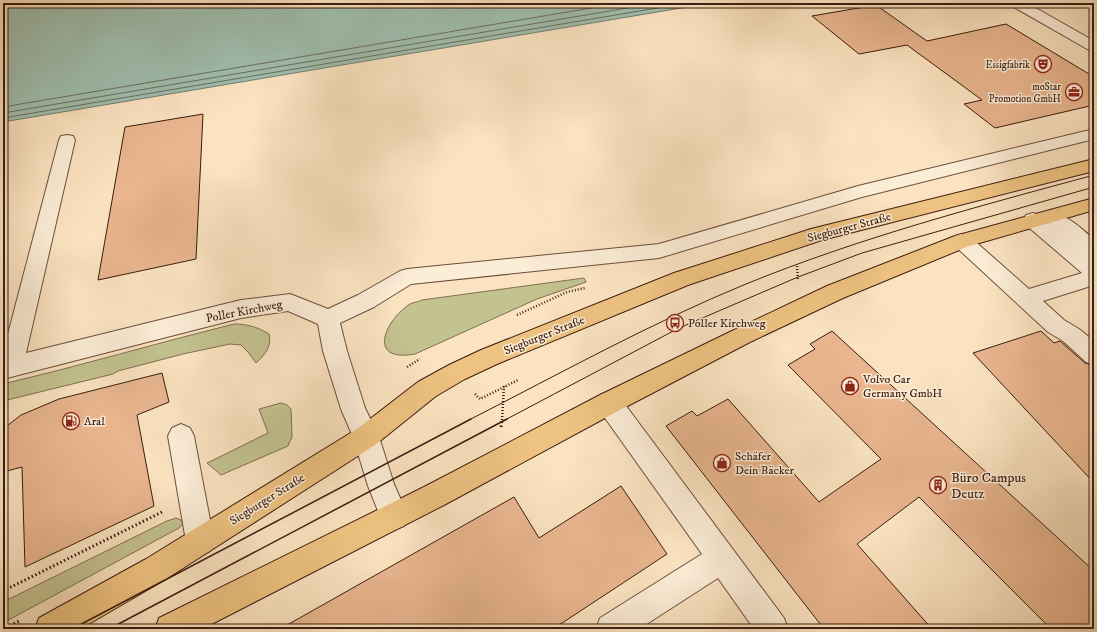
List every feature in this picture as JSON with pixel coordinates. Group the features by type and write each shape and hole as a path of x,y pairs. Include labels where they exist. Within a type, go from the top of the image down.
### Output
{"main road":[{"name":"Siegburger Straße","path":"50,629 156,569 366,437 427,389 457,372 489,357 680,279 818,234 1094,165"},
{"path":"170,629 394,516 609,403 742,336 835,292 962,241 1094,204"}],"street":[{"path":"1017,3 1094,47"},
{"path":"394,516 381,486 366,437 353,409 335,351 328,320 366,301 407,277 659,251 858,192 1094,134"},
{"path":"7,368 67,140"},
{"path":"1042,218 1094,250"},
{"path":"1042,218 1094,271"},
{"path":"962,241 1056,326 1094,355"},
{"path":"1026,298 1094,277"},
{"name":"Poller Kirchweg","path":"7,368 241,309 290,302 328,320"},
{"path":"609,403 773,629"},
{"path":"181,436 200,541"},
{"path":"611,629 721,559"}],"path":[{"path":"797,265 799,287"},
{"path":"500,432 504,402 504,386 518,380"},
{"path":"3,591 172,507 192,500"}],"green space":[{"path":"584,278 586,282 537,299 415,354 400,355 390,352 385,346 385,338 393,320 401,311 412,303 422,300"},
{"path":"234,324 252,326 269,334 269,346 256,363 241,345 230,344 183,354 118,371 113,374 3,401 3,384"},
{"path":"281,403 287,405 291,409 292,437 288,446 221,475 207,463 268,433 259,409"},
{"path":"176,518 181,520 183,524 179,528 3,623 3,602 167,521"}],"water":[{"path":"3,3 711,3 3,122"}],"building":[{"path":"876,5 927,41 1006,24 1094,77 1094,105 995,128 964,104 982,100 907,45 859,54 812,16"},
{"path":"203,114 196,259 98,280 125,127"},
{"name":"Büro Campus Deutz","path":"832,331 1094,571 1094,629 1051,629 919,497 857,544 932,629 824,629 666,426 692,411 697,416 728,399 819,502 881,459 788,365 815,349 810,344"},
{"path":"1041,331 1054,343 1060,341 1085,363 1094,366 1094,483 973,353"},
{"path":"162,373 169,402 137,415 154,506 25,567 22,467 3,472 3,429 21,415 59,399"},
{"path":"621,486 667,554 553,629 280,629 514,497 539,538"}],"tram line":[{"path":"469,420 676,315 789,267 918,224 1094,175"},
{"path":"505,420 679,328 798,277 862,253 1094,187"},
{"path":"72,629 471,419"},
{"path":"109,629 507,419"}],"place":[{"name":"Essigfabrik","path":"1043,64"},
{"name":"moStar Promotion GmbH","path":"1074,92"},
{"name":"Poller Kirchweg","path":"675,323"},
{"name":"Volvo Car Germany GmbH","path":"850,386"},
{"name":"Aral","path":"71,421"},
{"name":"Schäfer Dein Bäcker","path":"722,463"},
{"name":"Büro Campus Deutz","path":"938,485"}]}
